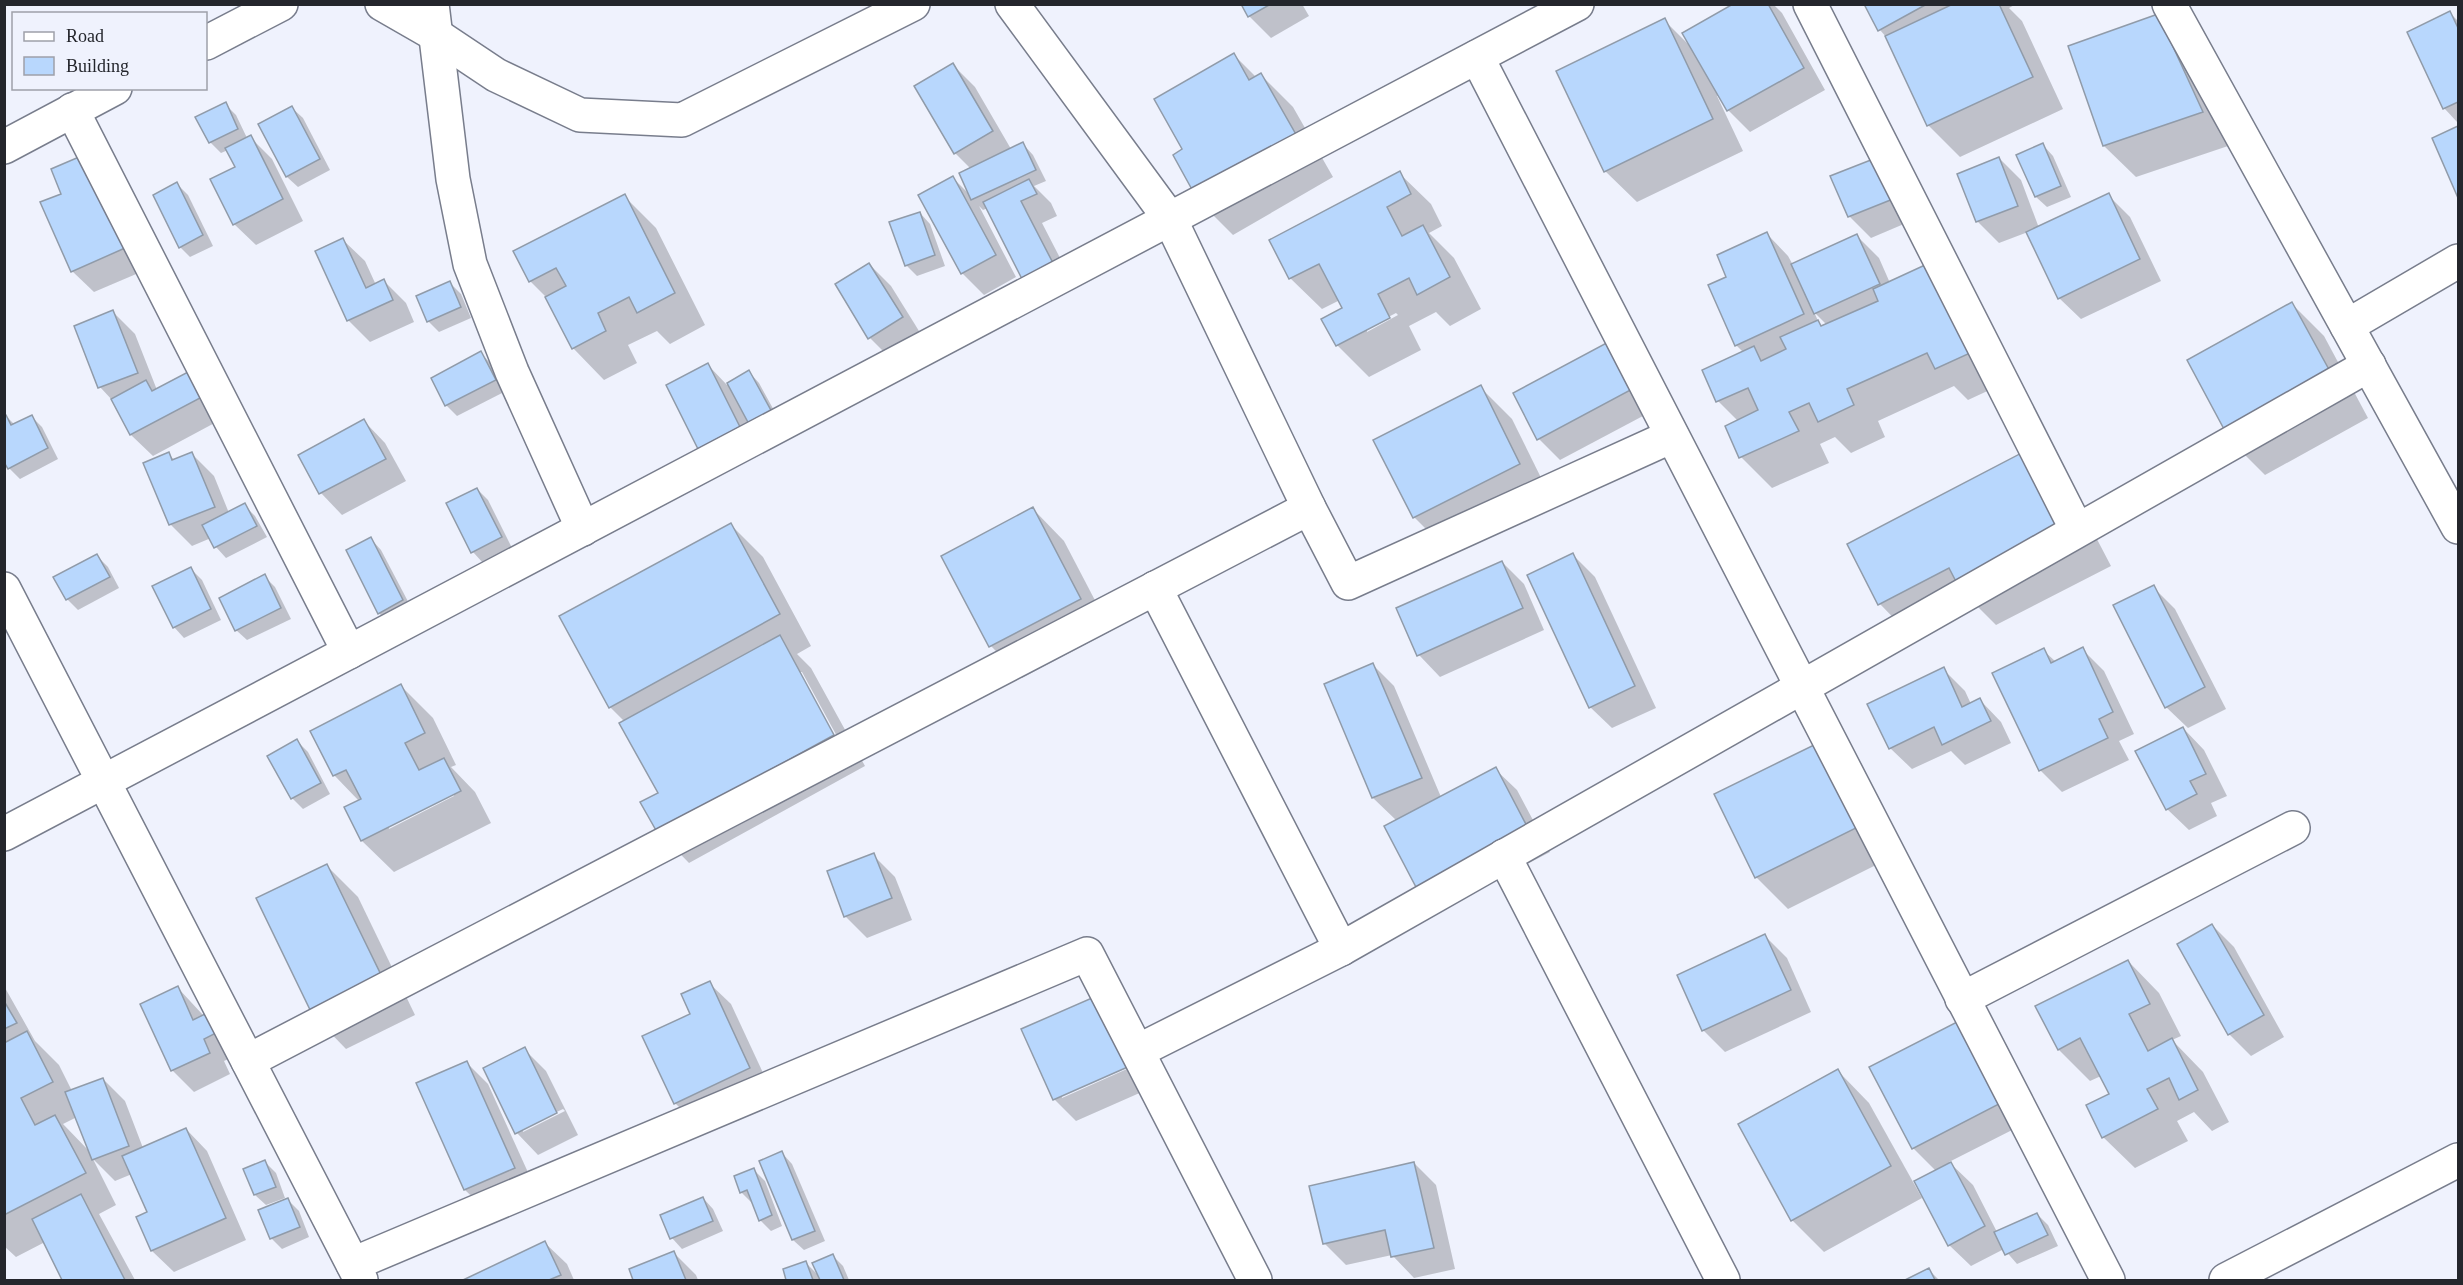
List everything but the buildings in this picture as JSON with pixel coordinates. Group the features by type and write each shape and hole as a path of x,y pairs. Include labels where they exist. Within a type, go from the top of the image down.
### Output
{"street":[{"path":"207,42 281,4"},
{"path":"382,4 434,20 496,75 580,115 682,120 913,4"},
{"path":"1012,4 1170,219 1309,508 1348,583 1672,436"},
{"path":"4,834 1577,4"},
{"path":"1810,4 2077,530"},
{"path":"2169,4 2458,527"},
{"path":"434,20 453,179 470,264 512,372 583,529"},
{"path":"1477,57 2108,1281"},
{"path":"4,147 111,90"},
{"path":"72,110 349,652"},
{"path":"2347,326 2458,261"},
{"path":"1137,1051 1341,948 2369,365"},
{"path":"248,1061 1309,508"},
{"path":"1155,588 1341,948"},
{"path":"4,589 357,1272 1087,954 1255,1281"},
{"path":"1962,999 2292,828"},
{"path":"1504,855 1724,1281"},
{"path":"2226,1281 2458,1160"}]}
